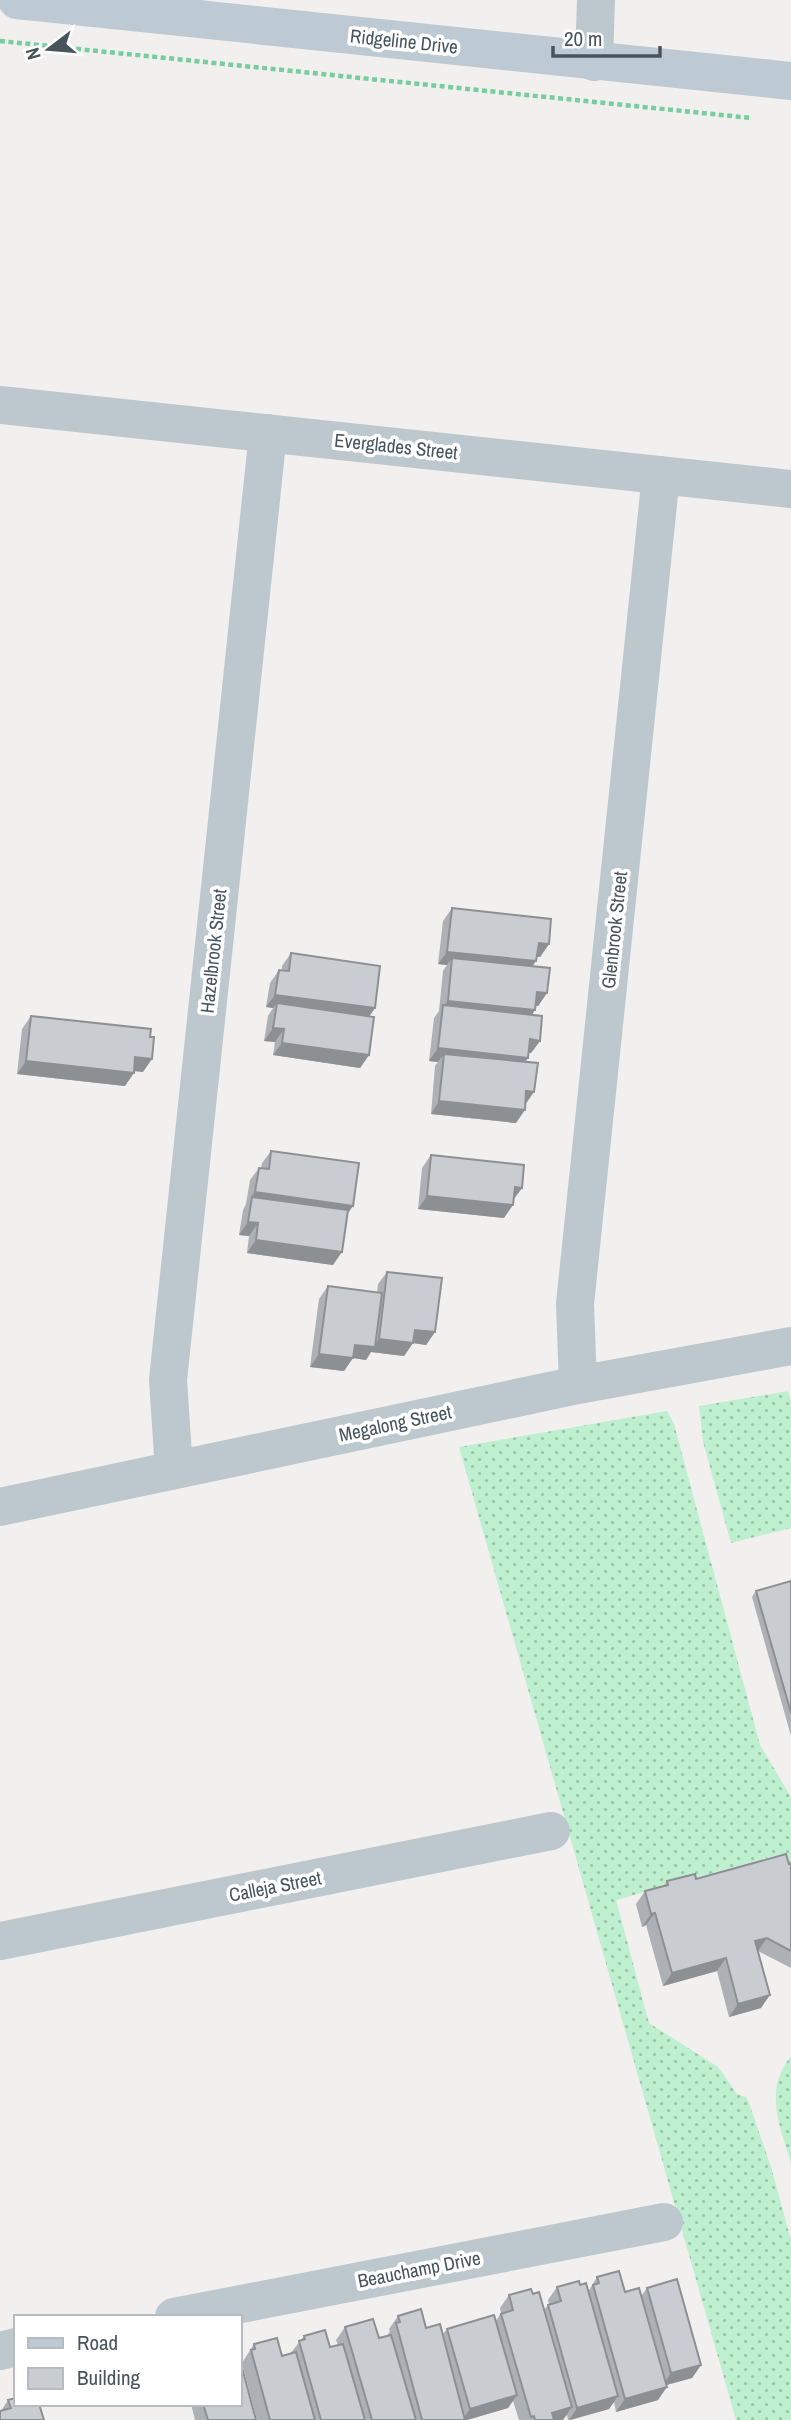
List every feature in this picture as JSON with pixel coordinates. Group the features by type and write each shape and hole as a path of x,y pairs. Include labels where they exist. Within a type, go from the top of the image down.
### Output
{"street":[{"name":"Ridgeline Drive","path":"17,0 194,9 594,61 791,81"},
{"path":"594,61 596,0"},
{"name":"Everglades Street","path":"0,405 791,489"},
{"name":"Hazelbrook Street","path":"174,1470 168,1380 268,433"},
{"name":"Glenbrook Street","path":"578,1385 575,1304 661,475"},
{"name":"Megalong Street","path":"0,1507 578,1385 791,1346"},
{"name":"Calleja Street","path":"0,1941 551,1831"},
{"name":"Beauchamp Drive","path":"184,2315 664,2222"}],"path":[{"path":"0,41 763,119"}],"green space":[{"path":"788,1391 791,1402 791,1528 731,1543 703,1442 699,1406"},
{"path":"667,1411 674,1424 760,1745 791,1797 791,1887 781,1854 616,1900 649,2023 718,2067 737,2094 746,2097 771,2167 791,2240 791,2420 736,2420 459,1447"},
{"path":"791,2056 791,2163 776,2109 776,2095 783,2069"}],"building":[{"path":"452,908 551,919 549,944 539,943 536,961 447,952"},
{"path":"291,953 380,966 375,1008 275,995 279,970 289,971"},
{"path":"452,958 550,968 547,993 537,992 535,1010 448,1001"},
{"path":"277,1003 374,1017 369,1055 282,1043 284,1029 273,1028"},
{"path":"443,1005 542,1016 540,1041 530,1039 528,1058 438,1048"},
{"path":"31,1016 151,1029 150,1037 154,1037 152,1059 135,1057 134,1073 26,1061"},
{"path":"444,1054 538,1063 534,1092 526,1091 525,1110 439,1101"},
{"path":"271,1151 359,1163 353,1206 255,1192 259,1168 269,1169"},
{"path":"431,1155 524,1165 522,1188 515,1187 513,1205 427,1196"},
{"path":"252,1197 348,1210 342,1252 256,1240 258,1223 248,1222"},
{"path":"387,1272 442,1278 435,1332 415,1330 413,1343 379,1339"},
{"path":"328,1286 382,1293 375,1347 355,1345 353,1358 319,1354"},
{"path":"791,1581 791,1713 756,1591"},
{"path":"786,1854 789,1864 791,1863 791,1951 767,1938 755,1941 770,1995 738,2004 726,1958 672,1973 655,1913 651,1914 645,1891 668,1885 667,1881 695,1874 696,1879"},
{"path":"619,2271 625,2292 639,2288 667,2387 625,2399 593,2285 599,2283 597,2277"},
{"path":"677,2279 701,2365 671,2373 647,2288"},
{"path":"579,2281 580,2285 586,2283 618,2396 577,2408 548,2305 561,2301 557,2287"},
{"path":"531,2289 533,2294 539,2292 572,2407 552,2413 554,2420 535,2420 534,2416 531,2417 501,2314 513,2310 509,2295"},
{"path":"421,2309 426,2328 440,2324 465,2420 422,2420 396,2323 400,2322 398,2316"},
{"path":"494,2315 517,2395 470,2409 447,2329"},
{"path":"373,2319 379,2338 391,2335 416,2420 372,2420 345,2327"},
{"path":"325,2330 330,2347 343,2344 365,2420 321,2420 299,2341 305,2339 304,2336"},
{"path":"277,2338 282,2356 296,2352 315,2420 270,2420 251,2350 255,2349 254,2344"},
{"path":"242,2368 256,2420 208,2420 204,2406 242,2406"},
{"path":"14,2398 14,2406 40,2406 44,2420 0,2420 0,2411 11,2408 8,2400"}]}
